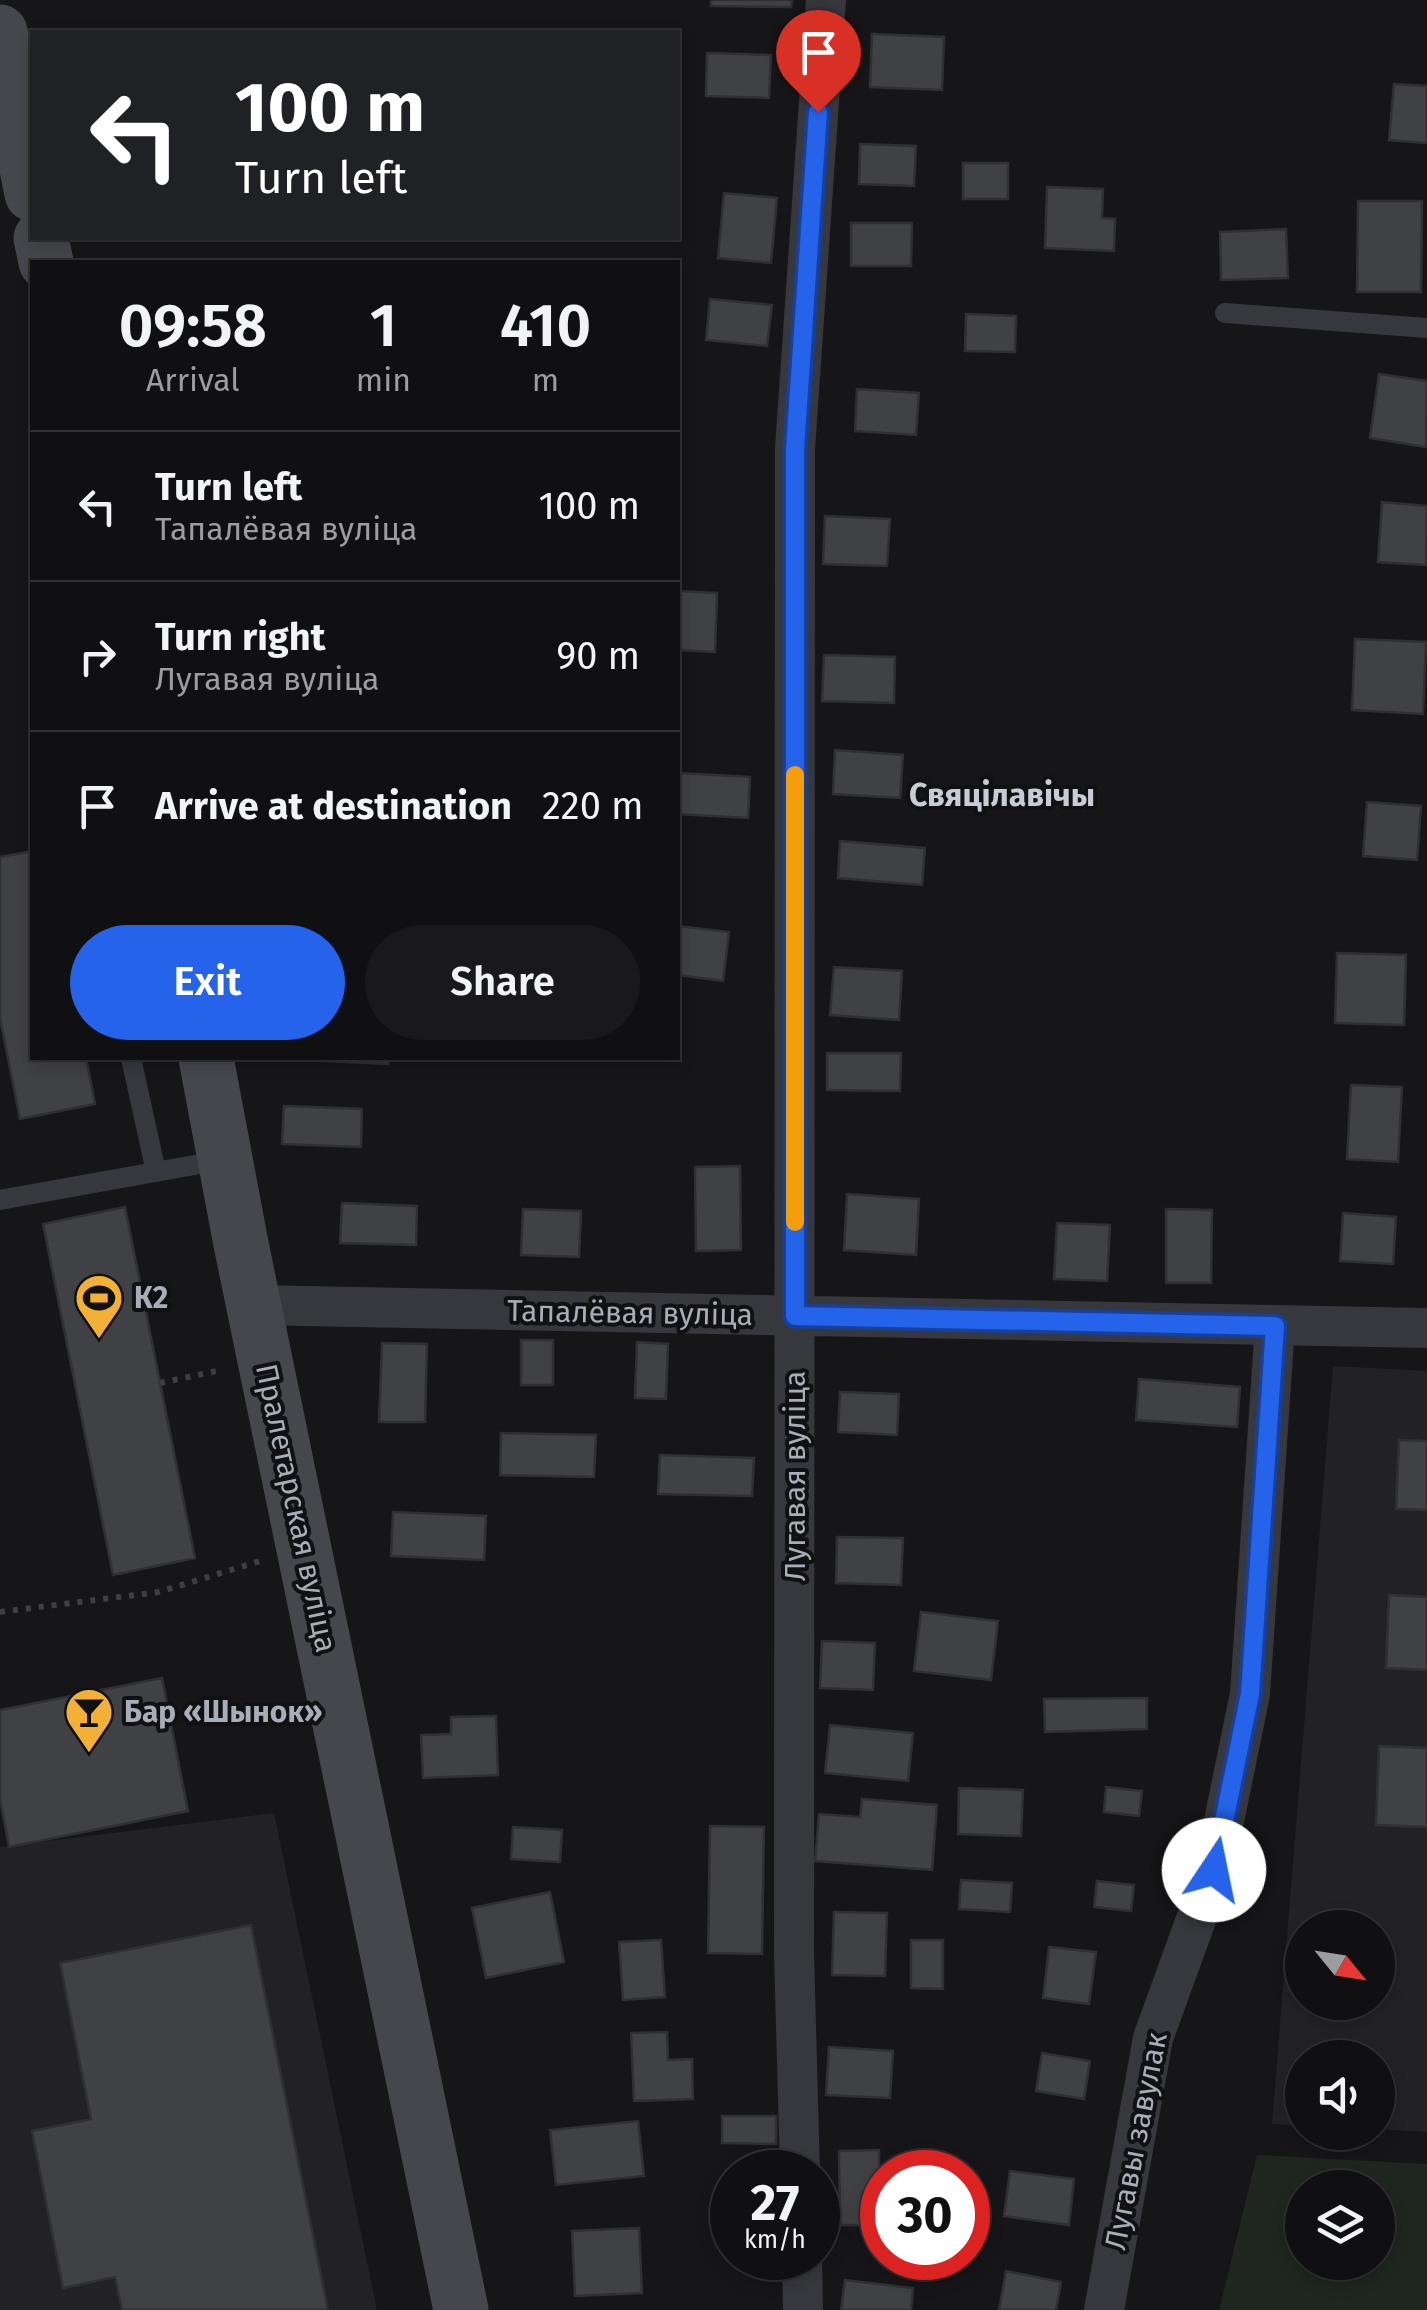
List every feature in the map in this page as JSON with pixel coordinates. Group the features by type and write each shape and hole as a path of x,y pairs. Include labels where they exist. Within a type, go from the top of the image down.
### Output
{"main road":[{"path":"0,32 30,184"},
{"name":"Пралетарская вуліца","path":"206,1060 461,2310"}],"street":[{"name":"Лугавая вуліца","path":"799,2150 794,1954 795,449 826,0"},
{"name":"Тапалёвая вуліца","path":"254,1305 1427,1328"},
{"name":"Лугавы завулак","path":"1104,2310 1152,2038 1214,1870 1250,1694 1275,1326"},
{"path":"803,2280 804,2310"}],"lane":[{"path":"1225,313 1427,328"},
{"path":"130,1060 156,1172"},
{"path":"0,1200 226,1156"}],"path":[{"path":"160,1383 224,1370"},
{"path":"0,1612 159,1592 276,1556"}],"shaded area":[{"path":"1333,1366 1427,1371 1427,2132 1395,2130 1395,2040 1285,2040 1285,2125 1272,2124 1285,1962 1285,2020 1395,2020 1395,1910 1289,1910"},
{"path":"274,1813 377,2310 0,2310 0,1847"},
{"path":"1257,2155 1427,2164 1427,2310 1219,2310"}],"building":[{"path":"711,0 792,0 791,7 711,6"},
{"path":"872,34 944,37 942,90 870,87"},
{"path":"707,53 771,55 769,98 706,96"},
{"path":"1394,84 1427,86 1427,143 1389,140"},
{"path":"860,144 916,146 914,186 859,184"},
{"path":"963,163 1008,163 1008,199 963,199"},
{"path":"1047,187 1103,189 1102,218 1115,219 1114,251 1045,248"},
{"path":"724,193 777,198 771,263 718,258"},
{"path":"1358,201 1422,201 1421,292 1357,292"},
{"path":"851,223 912,223 911,266 851,266"},
{"path":"1286,229 1288,278 1221,280 1220,232"},
{"path":"710,299 772,305 767,346 706,340"},
{"path":"966,314 1016,316 1015,352 965,351"},
{"path":"1379,374 1427,381 1426,447 1370,438"},
{"path":"857,389 919,393 916,435 855,431"},
{"path":"1382,502 1427,506 1426,565 1378,562"},
{"path":"825,516 890,519 887,566 823,564"},
{"path":"680,591 717,593 715,652 680,650"},
{"path":"1355,639 1426,642 1423,714 1352,710"},
{"path":"824,655 895,657 894,703 822,701"},
{"path":"835,750 903,755 900,798 833,794"},
{"path":"680,773 750,777 748,818 680,814"},
{"path":"1367,802 1421,806 1417,860 1363,856"},
{"path":"840,841 925,848 922,885 838,878"},
{"path":"30,851 30,1060 86,1060 95,1104 20,1119 0,1018 0,857"},
{"path":"680,926 729,932 723,981 680,975"},
{"path":"1337,953 1406,955 1404,1025 1335,1023"},
{"path":"834,967 902,971 899,1020 830,1015"},
{"path":"827,1053 901,1053 900,1091 827,1090"},
{"path":"303,1060 388,1060 388,1064"},
{"path":"1351,1085 1402,1087 1398,1162 1347,1159"},
{"path":"284,1106 362,1109 361,1147 282,1144"},
{"path":"740,1166 741,1250 696,1251 695,1167"},
{"path":"847,1194 919,1199 916,1255 844,1250"},
{"path":"342,1203 417,1206 416,1245 340,1243"},
{"path":"125,1207 195,1558 113,1575 43,1224"},
{"path":"523,1209 581,1211 579,1257 521,1255"},
{"path":"1166,1209 1212,1210 1211,1283 1166,1283"},
{"path":"1343,1213 1396,1217 1393,1264 1340,1261"},
{"path":"1057,1223 1110,1225 1107,1281 1054,1279"},
{"path":"521,1340 553,1340 553,1385 521,1385"},
{"path":"637,1342 668,1344 666,1399 635,1398"},
{"path":"382,1343 427,1344 425,1422 379,1422"},
{"path":"1139,1379 1240,1387 1237,1427 1136,1420"},
{"path":"840,1392 899,1394 897,1435 838,1432"},
{"path":"501,1433 596,1435 594,1477 500,1475"},
{"path":"1399,1440 1427,1441 1427,1510 1396,1509"},
{"path":"660,1455 754,1458 752,1496 658,1494"},
{"path":"393,1512 486,1516 484,1560 391,1556"},
{"path":"837,1537 903,1538 901,1585 836,1583"},
{"path":"1389,1595 1427,1597 1427,1670 1386,1668"},
{"path":"921,1612 998,1621 991,1680 914,1671"},
{"path":"822,1641 875,1643 873,1690 820,1688"},
{"name":"Бар «Шынок»","path":"162,1678 188,1811 9,1847 0,1799 0,1710"},
{"path":"1147,1698 1147,1729 1045,1732 1044,1699"},
{"path":"496,1716 498,1775 423,1778 421,1735 451,1734 451,1717"},
{"path":"830,1725 913,1733 908,1781 825,1773"},
{"path":"1379,1746 1427,1748 1427,1827 1376,1825"},
{"path":"1106,1787 1142,1791 1139,1816 1104,1812"},
{"path":"959,1788 1023,1790 1021,1836 958,1834"},
{"path":"862,1799 937,1805 932,1870 815,1861 819,1814 860,1817"},
{"path":"710,1826 764,1827 762,1954 708,1953"},
{"path":"513,1827 562,1830 560,1862 511,1859"},
{"path":"961,1880 1012,1883 1010,1912 959,1909"},
{"path":"1097,1881 1134,1885 1131,1911 1094,1907"},
{"path":"550,1892 564,1962 486,1978 472,1908"},
{"path":"834,1912 887,1913 885,1976 832,1975"},
{"path":"251,1925 328,2310 122,2310 115,2277 63,2288 32,2131 91,2119 60,1963"},
{"path":"661,1940 665,1997 623,2000 619,1942"},
{"path":"911,1940 943,1940 943,1989 911,1988"},
{"path":"1049,1947 1096,1952 1089,2004 1043,1998"},
{"path":"667,2032 668,2060 692,2059 693,2099 634,2101 631,2033"},
{"path":"829,2047 893,2051 890,2098 826,2095"},
{"path":"1042,2053 1090,2061 1084,2099 1036,2091"},
{"path":"722,2116 776,2116 776,2144 722,2143"},
{"path":"638,2121 644,2176 556,2185 550,2130"},
{"path":"860,2150 860,2225 840,2225 840,2151"},
{"path":"1010,2171 1074,2179 1069,2225 1004,2216"},
{"path":"639,2228 642,2293 575,2296 572,2231"},
{"path":"1006,2271 1061,2282 1056,2310 999,2310"},
{"path":"845,2280 913,2288 911,2310 841,2310"}],"slow traffic":[{"path":"795,775 795,1222"}],"place":[{"name":"К2","path":"99,1340"},
{"name":"Бар «Шынок»","path":"89,1754"}],"district":[{"name":"Свяцілавічы","path":"1002,795"}],"route":[{"path":"818,112 795,449 795,1316 1275,1326 1250,1694 1214,1870"}]}
